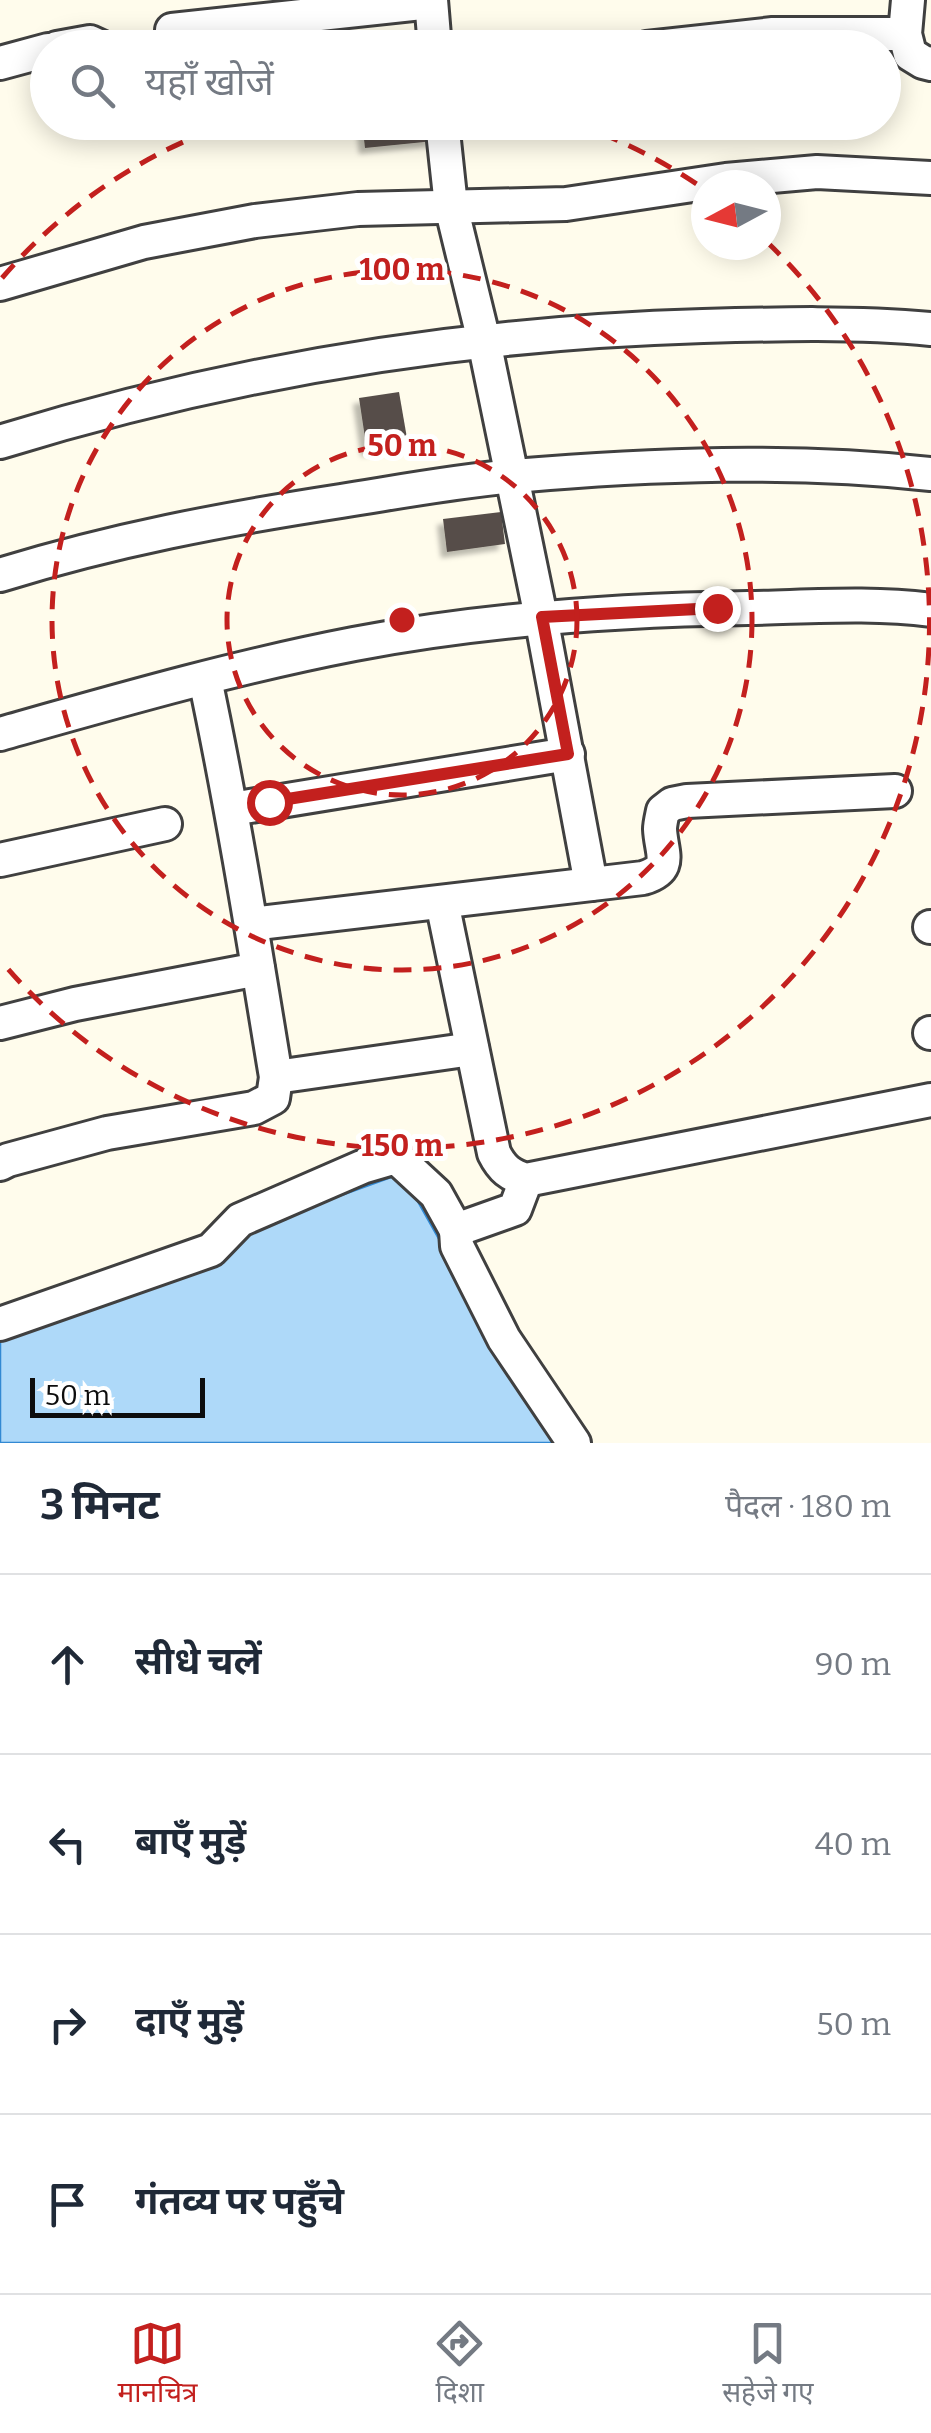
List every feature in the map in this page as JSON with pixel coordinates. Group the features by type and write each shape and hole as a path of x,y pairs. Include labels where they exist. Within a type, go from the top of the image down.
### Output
{"street":[{"path":"908,0 905,34 910,54 931,64"},
{"path":"172,30 431,1 433,30"},
{"path":"0,63 30,55"},
{"path":"444,140 451,206 484,341 542,617 592,884"},
{"path":"0,284 144,242 254,221 358,210 566,204 726,180 817,172 931,178"},
{"path":"0,442 199,388 484,341 642,328 770,324 931,329"},
{"path":"0,575 151,534 244,516 512,476 777,464 931,474"},
{"path":"0,734 205,679 356,644 542,617 826,606 931,610"},
{"path":"0,1164 107,1133 254,1108 273,1098 276,1076 232,809 205,679"},
{"path":"232,809 568,754"},
{"path":"251,924 656,875 663,867 663,811 672,804 895,791"},
{"path":"0,860 165,824"},
{"path":"442,902 494,1154 500,1167 512,1175 526,1180 931,1100"},
{"path":"0,1023 75,1004 258,969"},
{"path":"276,1076 472,1048"},
{"path":"0,1324 211,1250 240,1220 362,1167 396,1157 436,1194 456,1230 457,1246 504,1338 574,1443"},
{"path":"456,1230 515,1209 526,1180"}],"water":[{"path":"402,1173 554,1443 0,1443 0,1319"}],"building":[{"path":"364,140 434,140 434,141 365,148"},
{"path":"399,392 408,444 367,451 359,398"},
{"path":"501,512 505,544 447,552 443,519"}],"route":[{"path":"269,802 568,754 542,617 717,608"}]}
